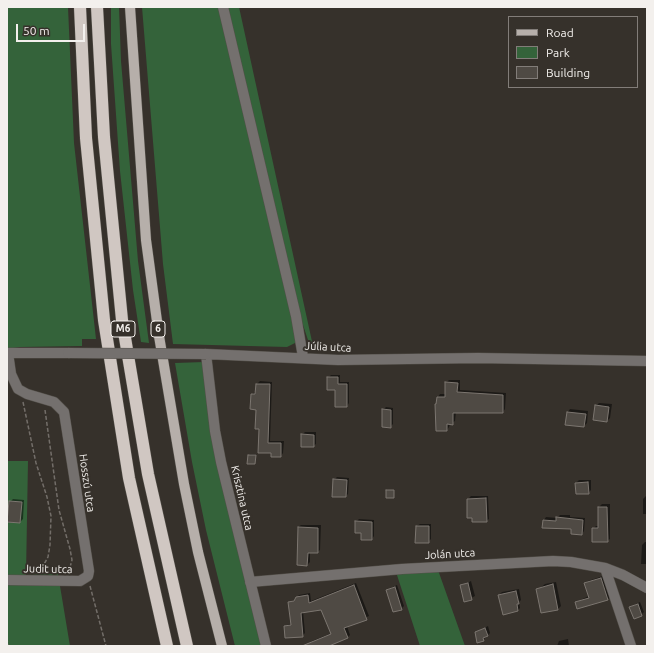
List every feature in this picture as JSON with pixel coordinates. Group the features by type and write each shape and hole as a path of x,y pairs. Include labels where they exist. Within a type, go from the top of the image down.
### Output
{"highway":[{"name":"M6","path":"80,7 86,138 104,320 129,478 168,646"},
{"name":"M6","path":"97,7 104,137 122,320 148,474 187,646"}],"main road":[{"name":"6","path":"130,7 146,233 159,336 184,484 198,552 222,646"}],"street":[{"path":"223,7 296,316 303,357"},
{"path":"7,353 10,374 18,389"},
{"name":"Júlia utca","path":"7,353 206,354 345,360 478,358 647,361"},
{"name":"Krisztina utca","path":"206,354 215,431 221,462 266,646"},
{"name":"Hosszú utca","path":"18,389 27,394 54,402 64,412 88,576"},
{"name":"Jolán utca","path":"250,582 402,569 553,561 571,562 605,568 623,575 647,588"},
{"path":"605,568 632,646"},
{"name":"Judit utca","path":"7,580 80,581 88,576"}],"path":[{"path":"18,389 24,405 36,463 47,497 52,530 48,557 44,566 31,580"},
{"path":"39,398 46,414 59,510 72,560 71,568 62,581"},
{"path":"88,576 106,646"},
{"path":"7,638 8,646"}],"green space":[{"path":"7,7 68,7 74,143 96,339 82,339 82,346 20,347 7,349"},
{"path":"111,7 119,7 121,61 138,261 149,343 141,342 133,290 120,171 111,44"},
{"path":"142,7 239,7 313,346 309,343 301,319 295,343 287,347 173,344 163,264"},
{"path":"204,362 266,646 235,646 206,530 192,462 175,363"},
{"path":"7,461 28,461 26,575 58,574 70,646 7,646"},
{"path":"438,570 465,646 420,646 396,572"}],"building":[{"path":"327,377 338,377 338,384 347,384 347,407 335,407 335,390 327,390"},
{"path":"445,382 458,383 457,392 503,395 503,413 453,413 453,425 447,424 447,431 436,431 435,404 437,397 445,397"},
{"path":"256,384 270,384 268,443 281,443 281,457 271,457 271,453 258,453 259,429 255,429 256,410 250,409 251,394 255,394"},
{"path":"595,405 609,407 607,422 593,420"},
{"path":"382,409 391,410 391,428 382,427"},
{"path":"567,412 586,414 584,427 565,425"},
{"path":"301,434 314,435 314,447 301,447"},
{"path":"248,455 256,455 255,464 247,464"},
{"path":"333,479 347,480 346,497 332,497"},
{"path":"588,482 589,494 576,494 575,483"},
{"path":"386,490 394,490 394,498 386,498"},
{"path":"486,498 487,522 472,522 472,518 467,518 467,499"},
{"path":"9,501 22,502 20,523 7,522"},
{"path":"598,507 607,507 608,542 592,542 592,528 598,528"},
{"path":"556,517 583,520 582,535 571,534 571,529 542,528 543,520 556,521"},
{"path":"355,521 372,522 372,540 361,540 361,533 355,533"},
{"path":"416,526 429,526 429,543 415,543"},
{"path":"298,527 318,528 318,553 308,553 307,566 297,565"},
{"path":"601,578 608,600 577,609 575,602 589,598 584,583"},
{"path":"468,583 472,600 464,602 460,585"},
{"path":"553,584 558,610 541,613 536,589"},
{"path":"354,585 367,620 344,628 348,638 329,646 302,646 331,634 321,610 301,613 303,637 285,638 284,626 291,625 288,602 294,601 296,597 308,595 309,603"},
{"path":"395,587 402,610 393,612 386,590"},
{"path":"516,591 519,604 517,604 518,611 503,615 498,595"},
{"path":"638,604 642,616 634,619 629,607"},
{"path":"485,628 488,636 483,638 484,641 477,643 475,632"}]}
